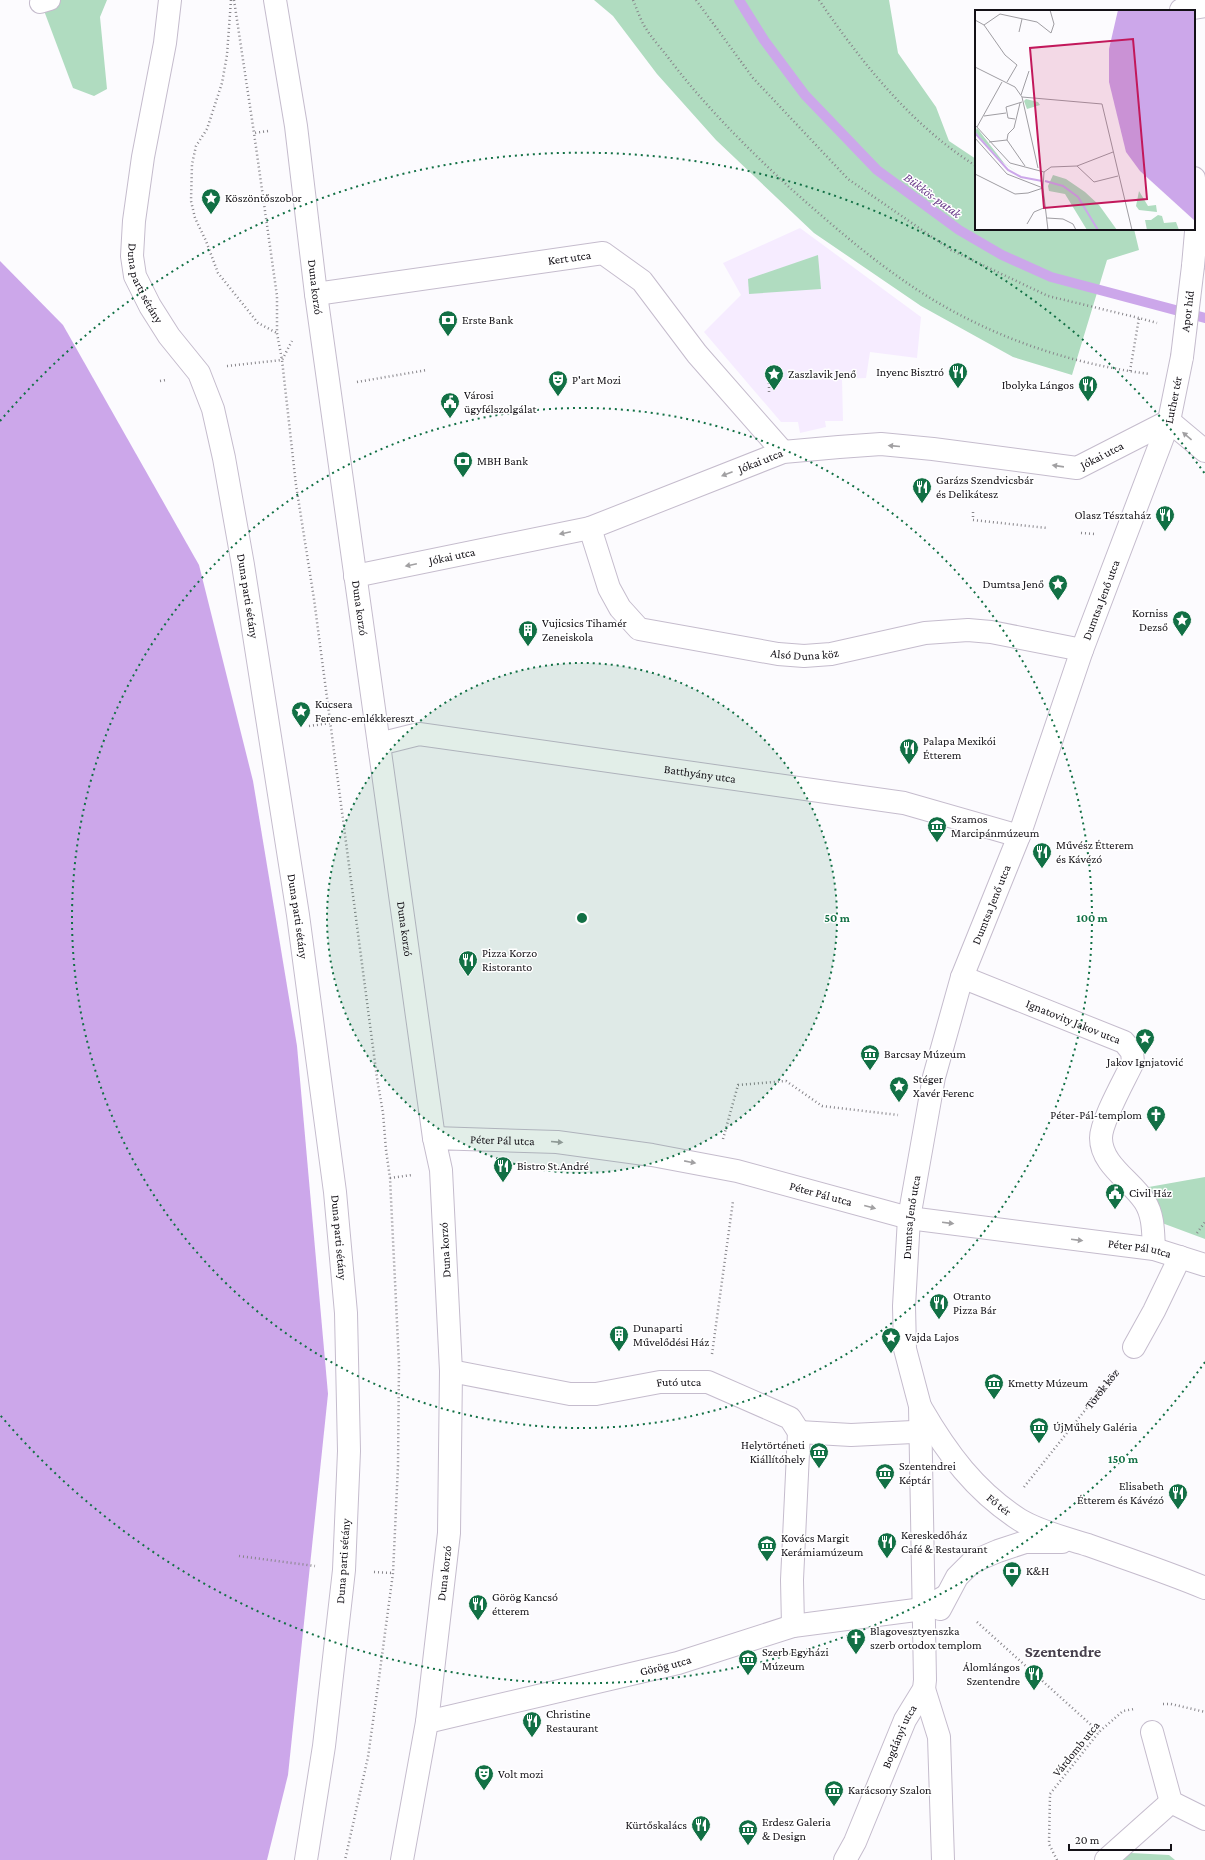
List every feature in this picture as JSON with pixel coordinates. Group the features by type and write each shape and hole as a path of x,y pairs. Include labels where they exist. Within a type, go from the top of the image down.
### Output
{"street":[{"name":"Duna parti sétány","path":"170,0 165,43 143,157 134,221 132,256 135,276 150,306 168,336 199,373 212,409 224,458 244,565 298,915 335,1192 346,1313 349,1451 344,1570 324,1746 306,1860"},
{"name":"Duna korzó","path":"276,0 296,126 316,294 434,1138 440,1170 451,1371 449,1533 427,1722 402,1860"},
{"path":"1181,7 1205,6"},
{"name":"Apor híd","path":"1181,367 1193,266 1202,233 1195,185"},
{"name":"Kert utca","path":"316,294 604,253 642,281 697,354 783,452"},
{"name":"Luther tér","path":"1181,367 1169,421 1205,451"},
{"name":"Jókai utca","path":"355,576 590,528 783,452 839,446 881,444 933,449 1076,468 1169,421"},
{"name":"Dumtsa Jenő utca","path":"920,1406 905,1349 904,1306 909,1218 934,1077 962,976 1019,836 1082,650 1169,421"},
{"name":"Alsó Duna köz","path":"590,528 609,588 620,608 639,629 778,654 804,656 831,654 925,633 968,630 991,632 1082,650"},
{"name":"Batthyány utca","path":"379,744 419,734 904,803 1019,836"},
{"name":"Ignatovity Jakov utca","path":"962,976 1124,1042 1132,1052 1133,1062 1103,1126 1101,1138 1105,1154 1120,1174 1145,1202 1152,1222 1154,1250"},
{"name":"Péter Pál utca","path":"434,1138 557,1142 652,1155 737,1171 909,1218 1154,1250 1205,1264"},
{"path":"1134,1347 1154,1311 1180,1258"},
{"name":"Futó utca","path":"451,1371 570,1394 596,1394 660,1382 708,1382 790,1418 799,1432"},
{"name":"Fő tér","path":"920,1406 927,1431 913,1610 924,1655 924,1685 939,1737 943,1860"},
{"path":"793,1626 792,1580 799,1432 851,1435 927,1431"},
{"name":"Fő tér","path":"927,1431 956,1464 986,1494 1021,1520 1053,1534 1176,1576 1205,1588"},
{"name":"Fő tér","path":"924,1655 946,1596 957,1577 972,1562 1025,1542 1057,1542 1089,1546"},
{"path":"913,1610 946,1596"},
{"name":"Görög utca","path":"427,1722 678,1663 793,1626 913,1610"},
{"name":"Bogdányi utca","path":"845,1860 855,1842 905,1720 924,1685"},
{"path":"1152,1732 1171,1802 1205,1819"},
{"path":"1106,1860 1171,1802"}],"path":[{"path":"231,0 227,55 222,83 207,129 196,146 192,164 191,201 195,218 206,241 218,273 258,323 277,333"},
{"path":"234,0 277,296 277,333 282,360 296,485 331,723 377,1078 383,1113 390,1178 399,1364 398,1466 393,1573 368,1757 345,1860"},
{"path":"633,0 645,27 681,76 726,126 811,206 865,252 906,282 964,317 1006,336 1086,363 1130,371 1181,367"},
{"path":"696,0 753,78 848,179 951,250 1048,296 1139,318"},
{"path":"818,0 849,44 907,110 961,156 975,165"},
{"path":"254,134 296,126"},
{"path":"1130,371 1135,343"},
{"path":"241,365 282,360"},
{"path":"330,387 427,370"},
{"path":"769,393 769,378 777,378"},
{"path":"973,512 973,520 1047,528"},
{"path":"309,726 331,723"},
{"path":"715,1167 738,1085 786,1081 822,1106 927,1119"},
{"path":"708,1382 737,1171"},
{"name":"Török köz","path":"1007,1509 1134,1347"},
{"path":"239,1556 344,1570"},
{"path":"977,1622 1011,1651 1099,1732"},
{"path":"1159,1705 1171,1704 1205,1712"},
{"name":"Várdomb utca","path":"1057,1860 1049,1844 1050,1794 1099,1732 1123,1711 1141,1707"}],"shaded area":[{"path":"800,228 921,317 917,358 870,352 866,378 842,379 843,421 825,421 826,427 800,433 798,422 781,422 704,332 741,295 723,263"},
{"path":"0,261 63,325 199,565 253,781 297,1046 328,1394 288,1775 267,1860 0,1860"}],"green space":[{"path":"40,0 107,0 100,17 107,89 94,96 73,88"},
{"path":"594,0 889,0 898,53 936,107 949,141 975,158 975,230 1134,230 1139,250 1107,260 1072,375 1013,357 921,306 814,233 716,140 657,74 613,16"},
{"path":"818,255 821,289 749,294 748,279"},
{"path":"1205,1177 1205,1239 1162,1223 1143,1188"},
{"path":"1131,1853 1169,1855 1175,1860 1121,1860"}],"waterway":[{"name":"Bükkös-patak","path":"739,0 764,40 805,95 877,170 959,230 1002,255 1051,277 1205,318"}],"place":[{"name":"Köszöntőszobor","path":"211,215"},
{"name":"Erste Bank","path":"448,337"},
{"name":"Inyenc Bisztró","path":"958,389"},
{"name":"Zaszlavik Jenő","path":"774,391"},
{"name":"P'art Mozi","path":"558,397"},
{"name":"Ibolyka Lángos","path":"1088,402"},
{"name":"Városi ügyfélszolgálat","path":"450,419"},
{"name":"MBH Bank","path":"463,478"},
{"name":"Garázs Szendvicsbár és Delikátesz","path":"922,504"},
{"name":"Olasz Tésztaház","path":"1165,532"},
{"name":"Dumtsa Jenő","path":"1058,601"},
{"name":"Korniss Dezső","path":"1182,637"},
{"name":"Vujicsics Tihamér Zeneiskola","path":"528,647"},
{"name":"Kucsera Ferenc-emlékkereszt","path":"301,728"},
{"name":"Palapa Mexikói Étterem","path":"909,765"},
{"name":"Szamos Marcipánmúzeum","path":"937,843"},
{"name":"Művész Étterem és Kávézó","path":"1042,869"},
{"name":"Pizza Korzo Ristoranto","path":"468,977"},
{"name":"Jakov Ignjatović","path":"1145,1055"},
{"name":"Barcsay Múzeum","path":"870,1071"},
{"name":"Stéger Xavér Ferenc","path":"899,1103"},
{"name":"Péter-Pál-templom","path":"1156,1132"},
{"name":"Bistro St.André","path":"503,1183"},
{"name":"Civil Ház","path":"1115,1210"},
{"name":"Otranto Pizza Bár","path":"939,1320"},
{"name":"Dunaparti Művelődési Ház","path":"619,1352"},
{"name":"Vajda Lajos","path":"891,1354"},
{"name":"Kmetty Múzeum","path":"994,1400"},
{"name":"ÚjMűhely Galéria","path":"1039,1444"},
{"name":"Helytörténeti Kiállítóhely","path":"819,1469"},
{"name":"Szentendrei Képtár","path":"885,1490"},
{"name":"Elisabeth Étterem és Kávézó","path":"1178,1510"},
{"name":"Kereskedőház Café & Restaurant","path":"887,1559"},
{"name":"Kovács Margit Kerámiamúzeum","path":"767,1562"},
{"name":"K&H","path":"1012,1588"},
{"name":"Görög Kancsó étterem","path":"478,1621"},
{"name":"Blagovesztyenszka szerb ortodox templom","path":"856,1655"},
{"name":"Szerb Egyházi Múzeum","path":"748,1676"},
{"name":"Álomlángos Szentendre","path":"1034,1691"},
{"name":"Christine Restaurant","path":"532,1738"},
{"name":"Volt mozi","path":"484,1791"},
{"name":"Karácsony Szalon","path":"834,1807"},
{"name":"Kürtőskalács","path":"701,1842"},
{"name":"Erdesz Galeria & Design","path":"748,1846"}],"district":[{"name":"Szentendre","path":"1063,1651"}]}
